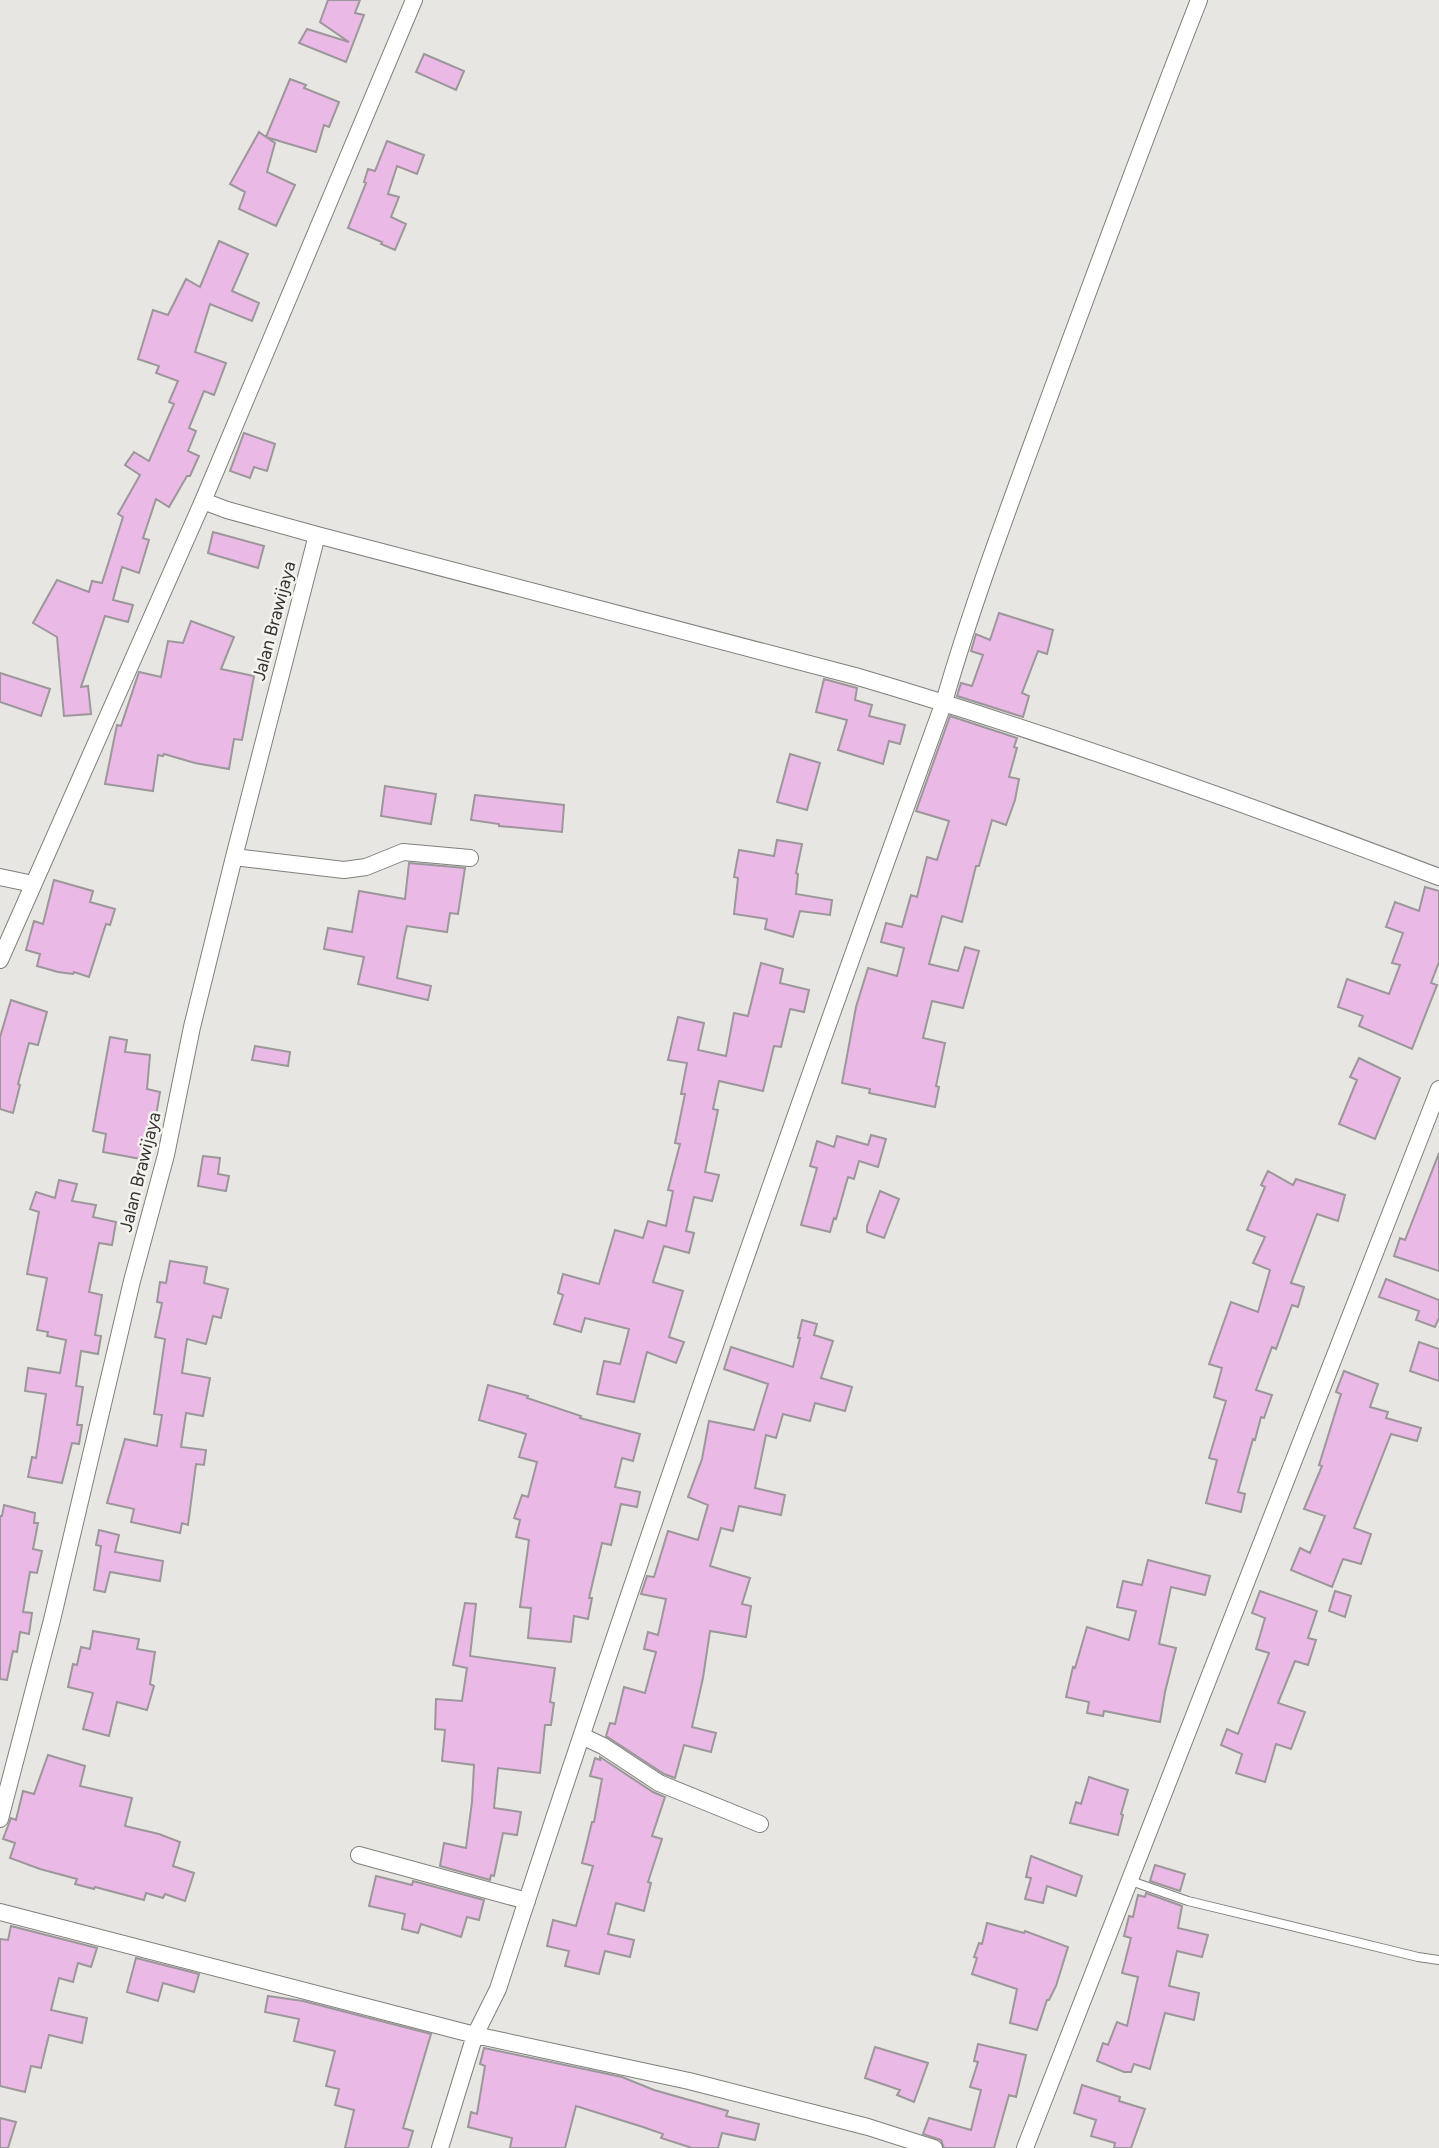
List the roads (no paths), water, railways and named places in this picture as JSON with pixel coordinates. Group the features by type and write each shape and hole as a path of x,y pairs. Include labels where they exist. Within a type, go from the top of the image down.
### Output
{"street":[{"path":"0,960 203,501 414,0"},
{"path":"440,2148 475,2035 498,1989 734,1290 1024,466 1133,169 1199,0"},
{"path":"203,501 317,535 855,676 943,702 1287,819 1439,877"},
{"name":"Jalan Brawijaya","path":"0,1819 52,1620 132,1281 166,1155 192,1027 317,535"},
{"path":"234,857 344,870 366,867 403,852 471,858"},
{"path":"0,877 33,884"},
{"path":"1025,2148 1439,1089"},
{"path":"582,1736 603,1746 659,1783 760,1824"},
{"path":"359,1855 527,1901"},
{"path":"0,1912 475,2035 689,2081 868,2127 934,2148"}],"lane":[{"path":"1131,1881 1188,1901 1439,1960"}]}
